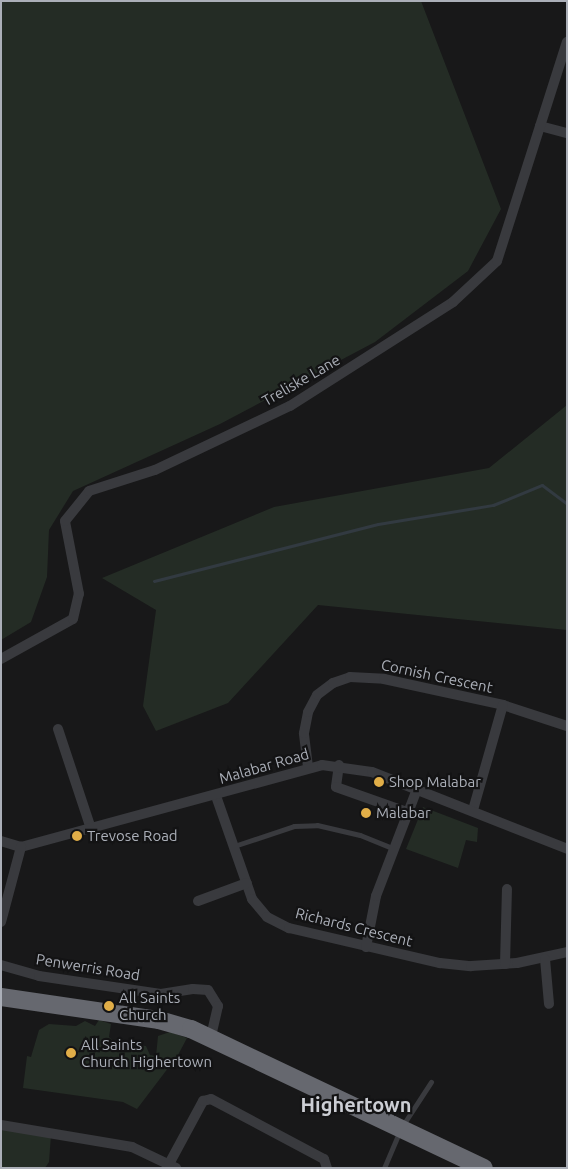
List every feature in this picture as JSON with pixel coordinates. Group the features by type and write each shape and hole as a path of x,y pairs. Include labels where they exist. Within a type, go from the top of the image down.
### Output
{"highway":[{"path":"1,997 159,1020 211,1037 484,1168"}],"street":[{"name":"Treliske Lane","path":"1,659 73,619 79,594 65,521 88,491 155,470 290,406 453,302 497,261 567,42"},
{"path":"540,126 567,133"},
{"name":"Cornish Crescent","path":"308,767 304,733 308,712 317,695 333,682 350,677 384,679 503,705 567,726"},
{"path":"472,810 503,705"},
{"path":"58,729 90,829"},
{"path":"339,765 336,787 407,812"},
{"name":"Malabar Road","path":"22,847 216,796 308,767 339,765 372,772 567,849"},
{"path":"366,947 376,896 392,848 416,789"},
{"name":"Richards Crescent","path":"216,796 247,883 259,910 267,917 289,928 440,963 471,966 505,964 545,958 567,952"},
{"path":"1,841 22,847 1,922"},
{"path":"198,901 247,883"},
{"path":"505,964 507,888"},
{"path":"545,958 549,1004"},
{"name":"Penwerris Road","path":"1,965 39,976 161,994 193,988 208,990 218,1006 211,1037"},
{"path":"1,1126 132,1147 172,1166 203,1101 211,1099 324,1159 327,1168"}],"lane":[{"path":"234,846 287,828 317,825 360,835 392,848"},
{"path":"384,1168 402,1128 431,1082"}],"shaded area":[{"path":"1,1 421,1 501,209 468,271 375,342 220,424 73,491 49,530 47,577 31,622 1,640"},
{"path":"567,405 567,630 318,605 228,703 156,731 143,706 156,610 102,578 274,507 489,468"},
{"path":"423,807 478,828 477,842 466,840 458,868 406,849"},
{"path":"99,1020 111,1024 109,1037 115,1043 146,1046 150,1055 156,1056 158,1036 170,1032 187,1038 178,1055 137,1109 123,1102 23,1088 27,1056 31,1057 39,1030 49,1024 76,1026 85,1021 95,1026"},
{"path":"1,1128 51,1135 49,1162 45,1168 1,1168"}],"waterway":[{"path":"154,581 378,524 493,505 542,485 567,504"}],"place":[{"name":"Shop Malabar","path":"379,782"},
{"name":"Malabar","path":"366,813"},
{"name":"Trevose Road","path":"77,836"},
{"name":"All Saints Church","path":"109,1006"},
{"name":"All Saints Church Highertown","path":"71,1053"}],"district":[{"name":"Highertown","path":"356,1104"}]}
